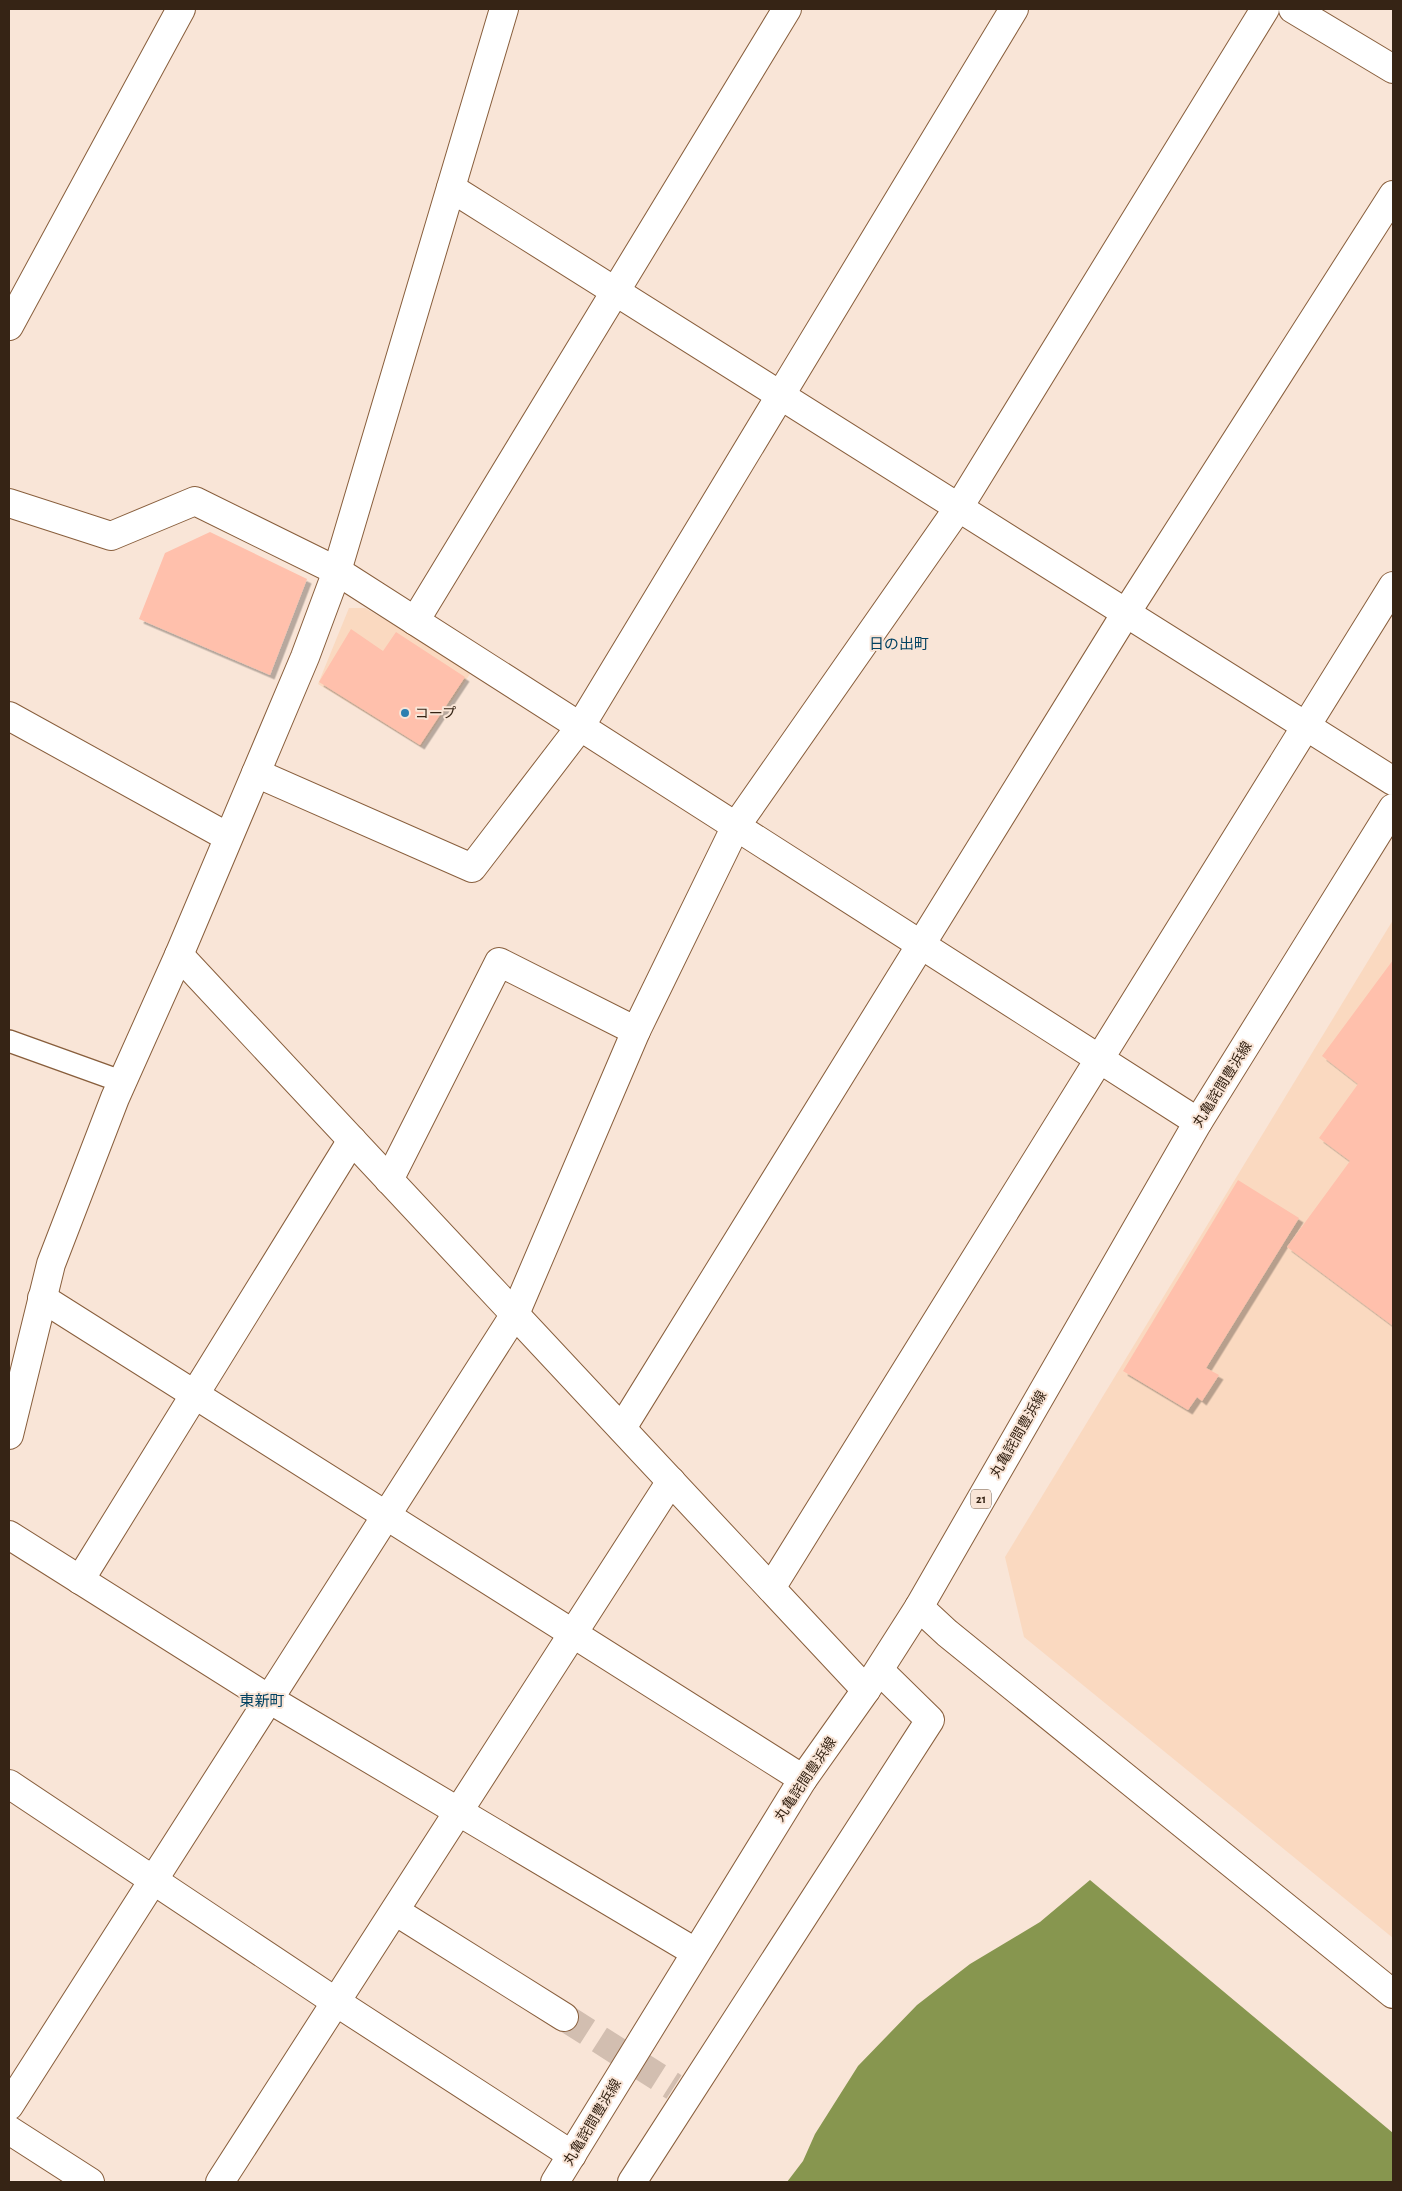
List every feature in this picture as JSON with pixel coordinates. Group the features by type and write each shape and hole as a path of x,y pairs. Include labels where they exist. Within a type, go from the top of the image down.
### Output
{"street":[{"path":"9,326 181,9"},
{"path":"9,1435 51,1264 122,1082 179,955 305,657 336,572 504,9"},
{"path":"415,621 787,9"},
{"path":"256,774 472,868 580,727 1014,9"},
{"path":"9,2106 515,1314 636,1031 736,826 959,507 1264,9"},
{"path":"1293,9 1393,69"},
{"path":"451,188 1393,781"},
{"path":"622,1428 1126,613 1393,195"},
{"path":"9,503 110,536 195,501 336,572 1198,1122"},
{"path":"771,1588 1393,586"},
{"path":"9,716 228,837"},
{"name":"丸亀詫間豊浜線","path":"555,2182 803,1779 873,1680 919,1607 1198,1122 1393,808"},
{"path":"179,955 771,1588 873,1680 930,1720 680,2092 632,2182"},
{"path":"389,1180 499,962 636,1031"},
{"path":"80,1580 352,1140"},
{"path":"42,1298 803,1779"},
{"path":"220,2182 671,1481"},
{"path":"9,1535 269,1699 695,1952"},
{"path":"919,1607 947,1633 1393,1994"},
{"path":"9,1784 336,2002 572,2155"},
{"path":"395,1912 564,2017"},
{"path":"9,2130 90,2182"}],"lane":[{"path":"9,1041 122,1082"}],"shaded area":[{"name":"コープ","path":"349,608 365,608 472,671 421,747 318,684"},
{"path":"1393,920 1393,1938 1024,1637 1005,1557"},
{"path":"1090,1880 1393,2133 1393,2182 787,2182 803,2161 815,2134 858,2066 917,2005 970,1964 1040,1922"}],"building":[{"path":"210,532 307,579 270,675 139,619 165,553"},
{"name":"コープ","path":"351,629 383,651 396,632 465,677 420,745 319,682"},
{"path":"1393,960 1393,1326 1287,1247 1350,1161 1319,1138 1358,1084 1322,1056"},
{"path":"1238,1180 1299,1218 1206,1368 1219,1375 1202,1401 1197,1397 1188,1410 1123,1371"}],"tunnel":[{"path":"564,2017 674,2087"}],"place":[{"name":"コープ","path":"405,713"}],"district":[{"name":"日の出町","path":"899,644"},
{"name":"東新町","path":"262,1701"}]}
